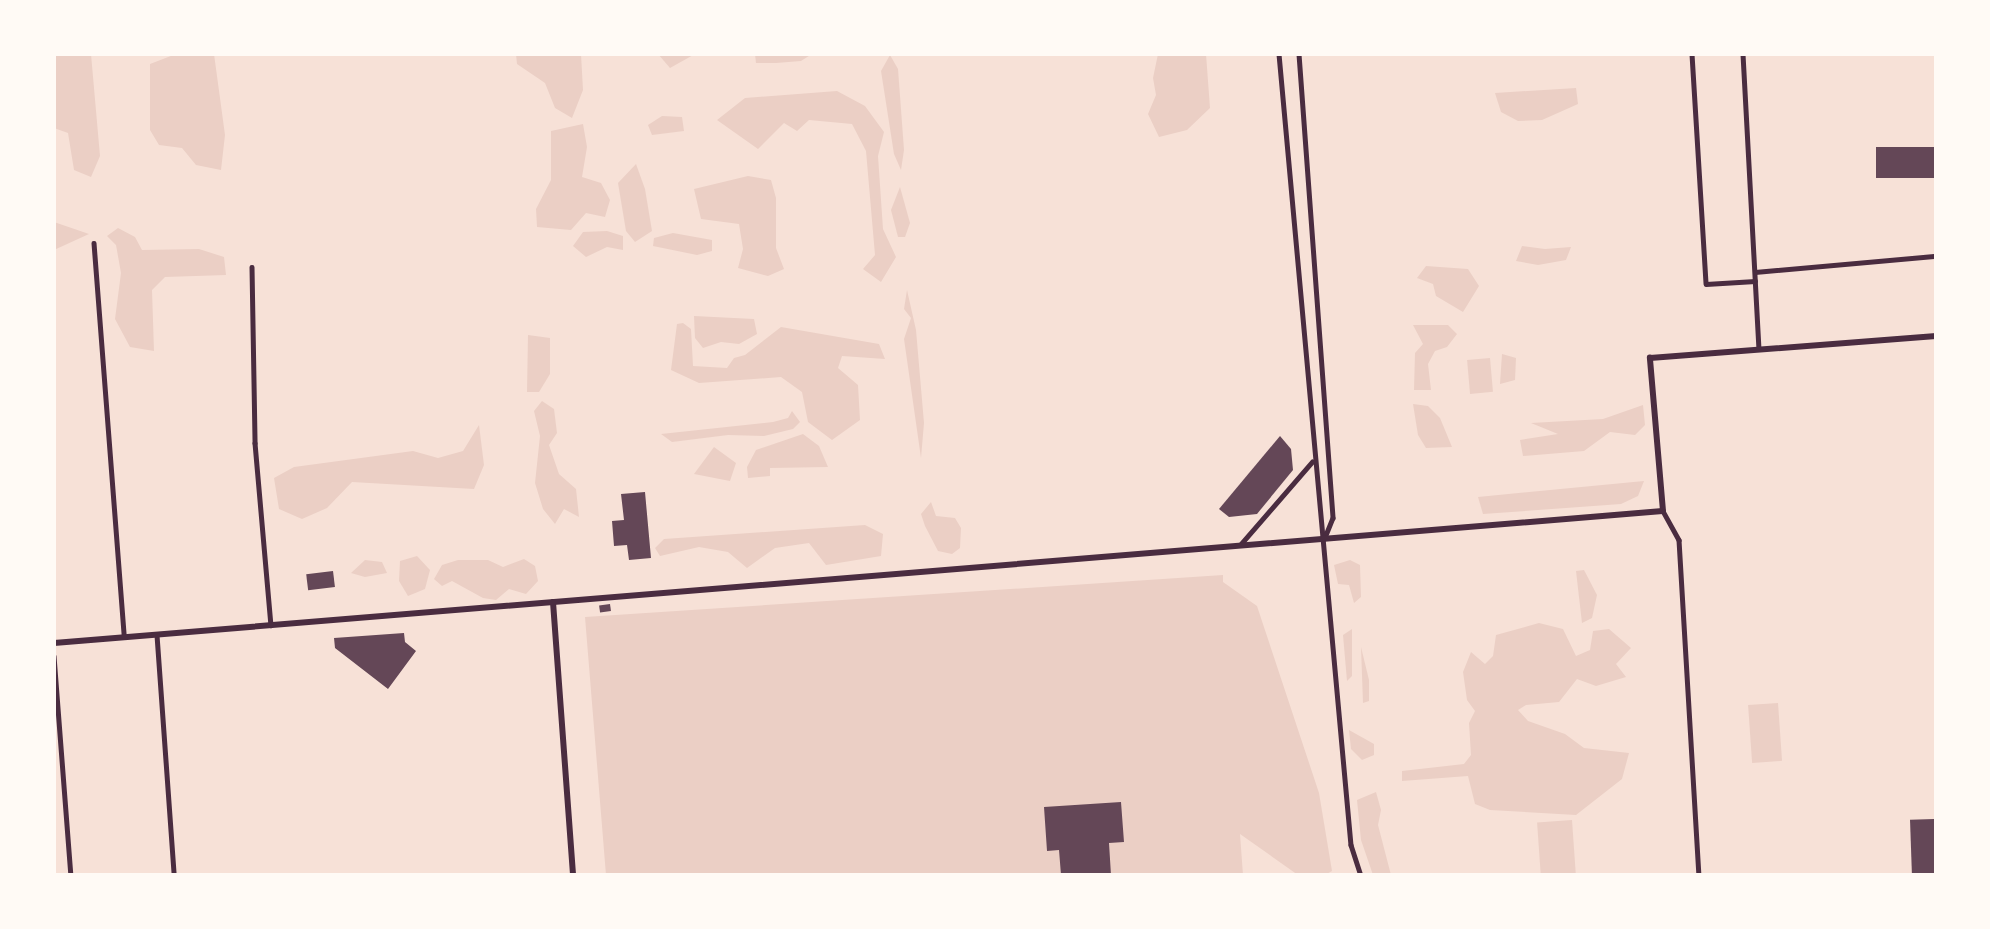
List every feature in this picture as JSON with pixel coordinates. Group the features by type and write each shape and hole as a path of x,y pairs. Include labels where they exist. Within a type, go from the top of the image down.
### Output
{"street":[{"path":"1279,54 1313,461 1325,539 1351,845 1361,875"},
{"path":"1300,54 1333,517 1325,539"},
{"path":"1692,54 1706,284 1755,281"},
{"path":"1743,54 1759,349"},
{"path":"94,243 124,637"},
{"path":"1755,272 1936,256"},
{"path":"252,267 255,443 271,625"},
{"path":"1699,875 1679,540 1662,511 1650,358 1936,336"},
{"path":"1238,546 1313,461"},
{"path":"54,643 1662,511"},
{"path":"553,602 573,875"},
{"path":"156,634 174,875"},
{"path":"54,656 71,875"}],"shaded area":[{"path":"54,54 91,54 100,156 91,177 74,170 68,133 54,128"},
{"path":"176,54 214,54 225,135 221,170 196,165 182,148 159,145 150,130 150,64"},
{"path":"516,54 581,54 583,90 572,118 555,108 545,83 517,64"},
{"path":"658,54 695,54 670,68"},
{"path":"755,54 812,54 801,61 756,63"},
{"path":"1158,54 1206,54 1210,108 1187,130 1159,137 1148,114 1156,95 1153,78"},
{"path":"890,55 898,69 904,150 901,170 894,154 881,71"},
{"path":"1576,88 1578,104 1542,120 1518,121 1501,112 1495,93"},
{"path":"837,91 865,106 884,132 878,156 883,229 896,257 881,282 863,269 875,255 866,151 852,124 809,120 797,131 784,123 758,149 717,120 745,98"},
{"path":"662,116 682,117 684,131 652,135 648,125"},
{"path":"583,124 587,147 582,177 601,183 610,200 605,217 586,213 571,230 537,227 536,209 551,180 551,131"},
{"path":"636,164 645,189 652,231 635,242 626,231 618,183"},
{"path":"748,176 771,180 776,198 776,248 784,269 768,276 738,268 743,249 739,224 701,219 694,189"},
{"path":"900,187 910,223 905,237 898,237 891,210"},
{"path":"54,222 89,234 54,250"},
{"path":"118,228 135,237 142,250 199,249 224,257 226,275 165,277 152,290 154,351 130,347 115,319 121,273 116,245 107,236"},
{"path":"607,231 623,236 623,250 607,247 586,257 573,246 583,232"},
{"path":"673,233 712,240 712,251 697,255 653,246 654,238"},
{"path":"1522,246 1545,249 1571,247 1566,260 1538,265 1516,261"},
{"path":"1426,266 1468,269 1479,286 1463,312 1436,296 1433,284 1417,278"},
{"path":"907,290 916,330 924,423 921,458 904,339 911,318 904,309"},
{"path":"694,316 754,319 757,334 739,344 721,342 703,348 695,338"},
{"path":"683,323 691,329 693,366 727,368 734,358 745,355 781,327 879,344 885,359 842,356 838,368 858,385 860,420 832,440 808,422 802,392 781,377 699,383 671,370 677,324"},
{"path":"1413,325 1448,325 1457,334 1447,347 1435,351 1428,364 1431,390 1414,390 1415,353 1423,344"},
{"path":"528,335 550,338 550,374 539,392 527,392"},
{"path":"1502,354 1516,358 1515,380 1500,384"},
{"path":"1490,358 1493,392 1470,394 1467,360"},
{"path":"542,401 554,409 557,433 549,445 559,474 576,489 579,517 564,509 555,524 543,509 535,483 540,436 534,411"},
{"path":"1413,404 1428,406 1440,418 1452,447 1426,448 1418,435"},
{"path":"1643,405 1645,425 1635,435 1610,432 1584,451 1523,456 1520,440 1558,434 1531,423 1603,419"},
{"path":"792,411 800,422 793,429 764,436 728,435 672,442 661,434 773,422 788,418"},
{"path":"479,425 484,465 474,489 352,482 327,508 302,519 279,509 274,478 294,467 413,451 438,458 463,451"},
{"path":"803,434 819,446 828,467 770,468 770,476 748,478 747,467 756,450"},
{"path":"714,447 736,463 730,481 694,474"},
{"path":"1644,481 1638,496 1621,504 1483,514 1478,497"},
{"path":"931,502 936,516 955,518 961,528 960,548 952,554 938,551 925,526 921,514"},
{"path":"865,525 883,534 881,556 826,565 809,543 775,548 747,568 728,552 699,547 660,556 655,548 664,539"},
{"path":"417,556 430,570 425,589 408,596 399,581 400,561"},
{"path":"524,559 535,566 538,581 526,594 509,589 496,600 483,598 452,581 442,586 434,579 442,565 458,560 488,560 503,567"},
{"path":"365,560 382,562 387,573 365,577 351,573"},
{"path":"1350,560 1360,565 1361,597 1354,603 1349,585 1338,584 1334,565"},
{"path":"1584,570 1597,595 1592,618 1582,623 1576,571"},
{"path":"1223,575 1223,582 1257,606 1319,793 1332,871 1325,875 1298,875 1240,834 1243,875 606,875 585,617"},
{"path":"1539,623 1563,629 1576,656 1590,650 1593,631 1609,629 1631,648 1616,664 1626,677 1596,686 1577,679 1559,702 1526,705 1518,710 1528,721 1565,734 1584,748 1629,753 1622,779 1576,815 1490,810 1475,804 1468,776 1402,781 1402,771 1464,764 1471,755 1469,723 1475,711 1467,700 1463,672 1471,652 1485,664 1493,656 1496,635"},
{"path":"1352,629 1352,676 1347,681 1343,635"},
{"path":"1361,647 1369,680 1369,701 1363,703"},
{"path":"1778,703 1782,761 1752,763 1748,705"},
{"path":"1349,730 1374,744 1374,755 1362,760 1351,749"},
{"path":"1376,792 1381,810 1378,825 1391,875 1373,875 1361,840 1357,800"},
{"path":"1572,820 1576,875 1541,875 1537,822"}],"building":[{"path":"1876,147 1936,147 1936,178 1876,178"},
{"path":"1280,436 1291,449 1293,470 1257,514 1229,517 1219,509"},
{"path":"645,492 651,558 629,560 627,545 614,546 612,521 624,520 621,494"},
{"path":"333,571 335,587 308,590 306,574"},
{"path":"610,604 611,611 600,612 599,606"},
{"path":"404,633 405,642 416,651 388,689 335,648 334,638"},
{"path":"1121,802 1124,842 1109,843 1111,875 1061,875 1059,850 1047,851 1044,807"},
{"path":"1934,819 1936,875 1912,875 1910,820"}]}
